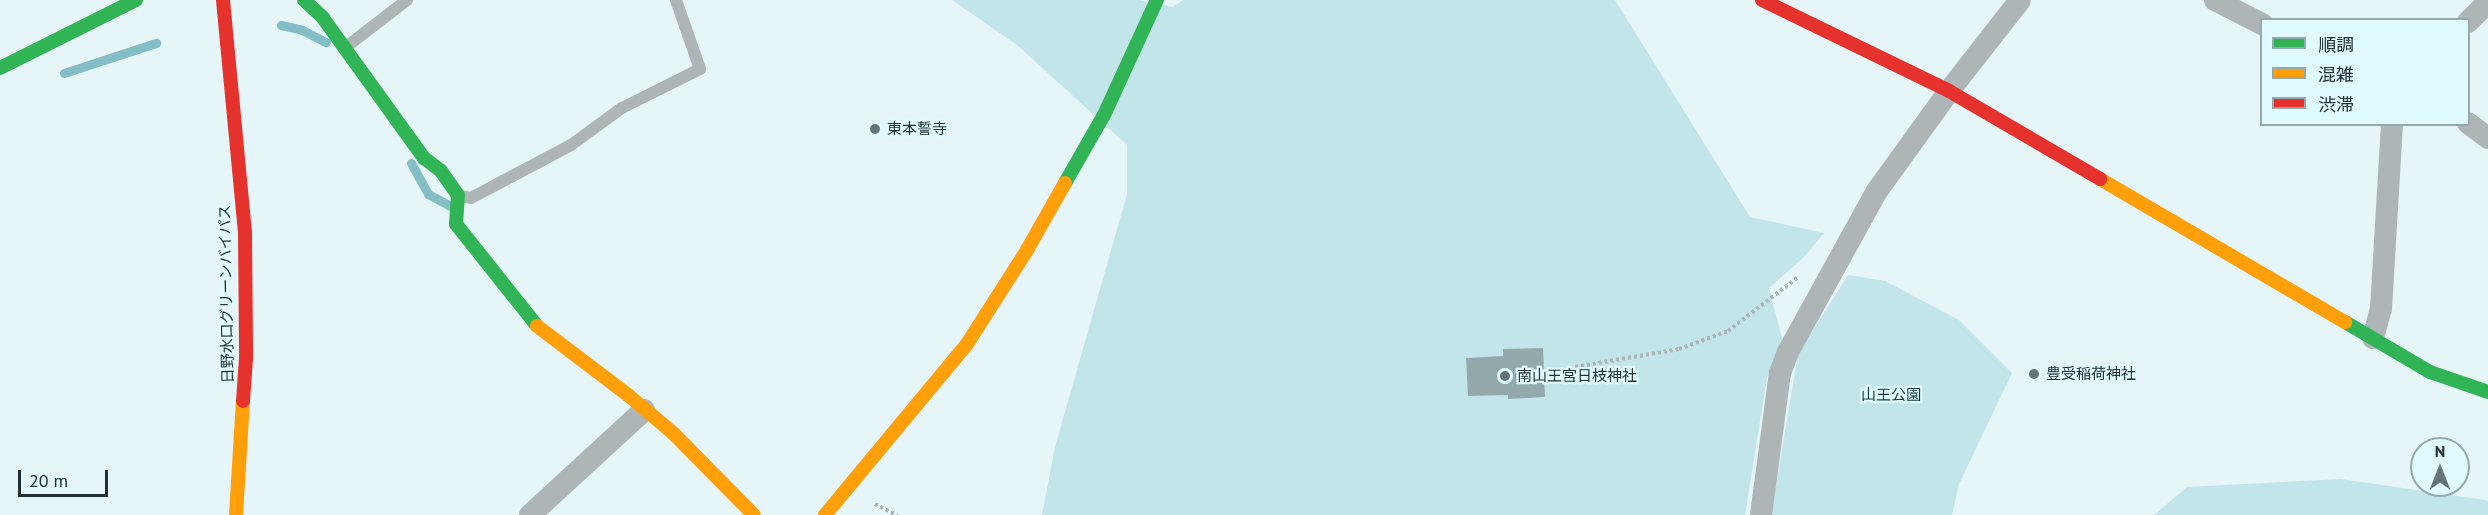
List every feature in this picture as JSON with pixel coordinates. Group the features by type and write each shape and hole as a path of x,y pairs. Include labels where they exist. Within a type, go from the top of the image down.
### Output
{"main road":[{"path":"0,68 136,0"},
{"name":"日野水口グリーンバイパス","path":"223,0 245,232 246,358 236,515"},
{"path":"304,0 323,18 424,158 441,171 457,198 456,224 516,303 539,329 628,395 673,433 754,515"},
{"path":"825,515 968,344 1028,250 1104,115 1157,0"},
{"path":"1762,0 1949,91 2430,372 2488,392"}],"street":[{"path":"1761,515 1780,373 1788,352 1878,191 1949,91 2019,0"},
{"path":"2215,0 2260,23"},
{"path":"2470,21 2488,2"},
{"path":"2470,124 2488,138"},
{"path":"2373,338 2381,309 2392,126"},
{"path":"530,515 644,410"}],"lane":[{"path":"345,47 407,0"},
{"path":"457,198 471,198 571,144 622,108 699,69 676,0"}],"path":[{"path":"1569,368 1679,349 1728,331 1805,270"}],"green space":[{"path":"952,0 1139,0 1173,7 1183,0 1615,0 1750,217 1824,233 1804,257 1769,288 1783,342 1767,378 1745,515 1042,515 1055,447 1127,194 1127,145 1017,45"},
{"name":"山王公園","path":"1848,275 1885,281 1959,320 2012,373 1959,484 1952,515 1771,515 1798,354"},
{"path":"2341,479 2410,489 2410,497 2464,497 2485,500 2488,501 2488,515 2154,515 2187,487"}],"building":[{"name":"南山王宮日枝神社","path":"1543,348 1545,397 1508,399 1508,395 1468,396 1466,358 1503,356 1503,349"}],"waterway":[{"path":"281,25 302,30 326,42"},
{"path":"64,73 156,43"},
{"path":"411,163 428,194 451,206"}],"traffic: fast":[{"path":"0,68 136,0"},
{"path":"304,0 323,18 424,158 441,171 458,195 456,224 537,326"},
{"path":"1065,183 1104,115 1157,0"},
{"path":"2345,322 2430,372 2488,392"}],"traffic: slow":[{"path":"2100,179 2345,322"},
{"path":"825,515 967,344 1027,250 1065,183"},
{"path":"537,326 628,395 673,433 754,515"},
{"path":"236,515 243,401"}],"traffic: jam":[{"path":"223,0 245,232 246,358 243,401"},
{"path":"1762,0 1949,91 2100,179"}],"place":[{"name":"東本誓寺","path":"875,129"},
{"name":"豊受稲荷神社","path":"2034,374"},
{"name":"南山王宮日枝神社","path":"1505,376"}]}
